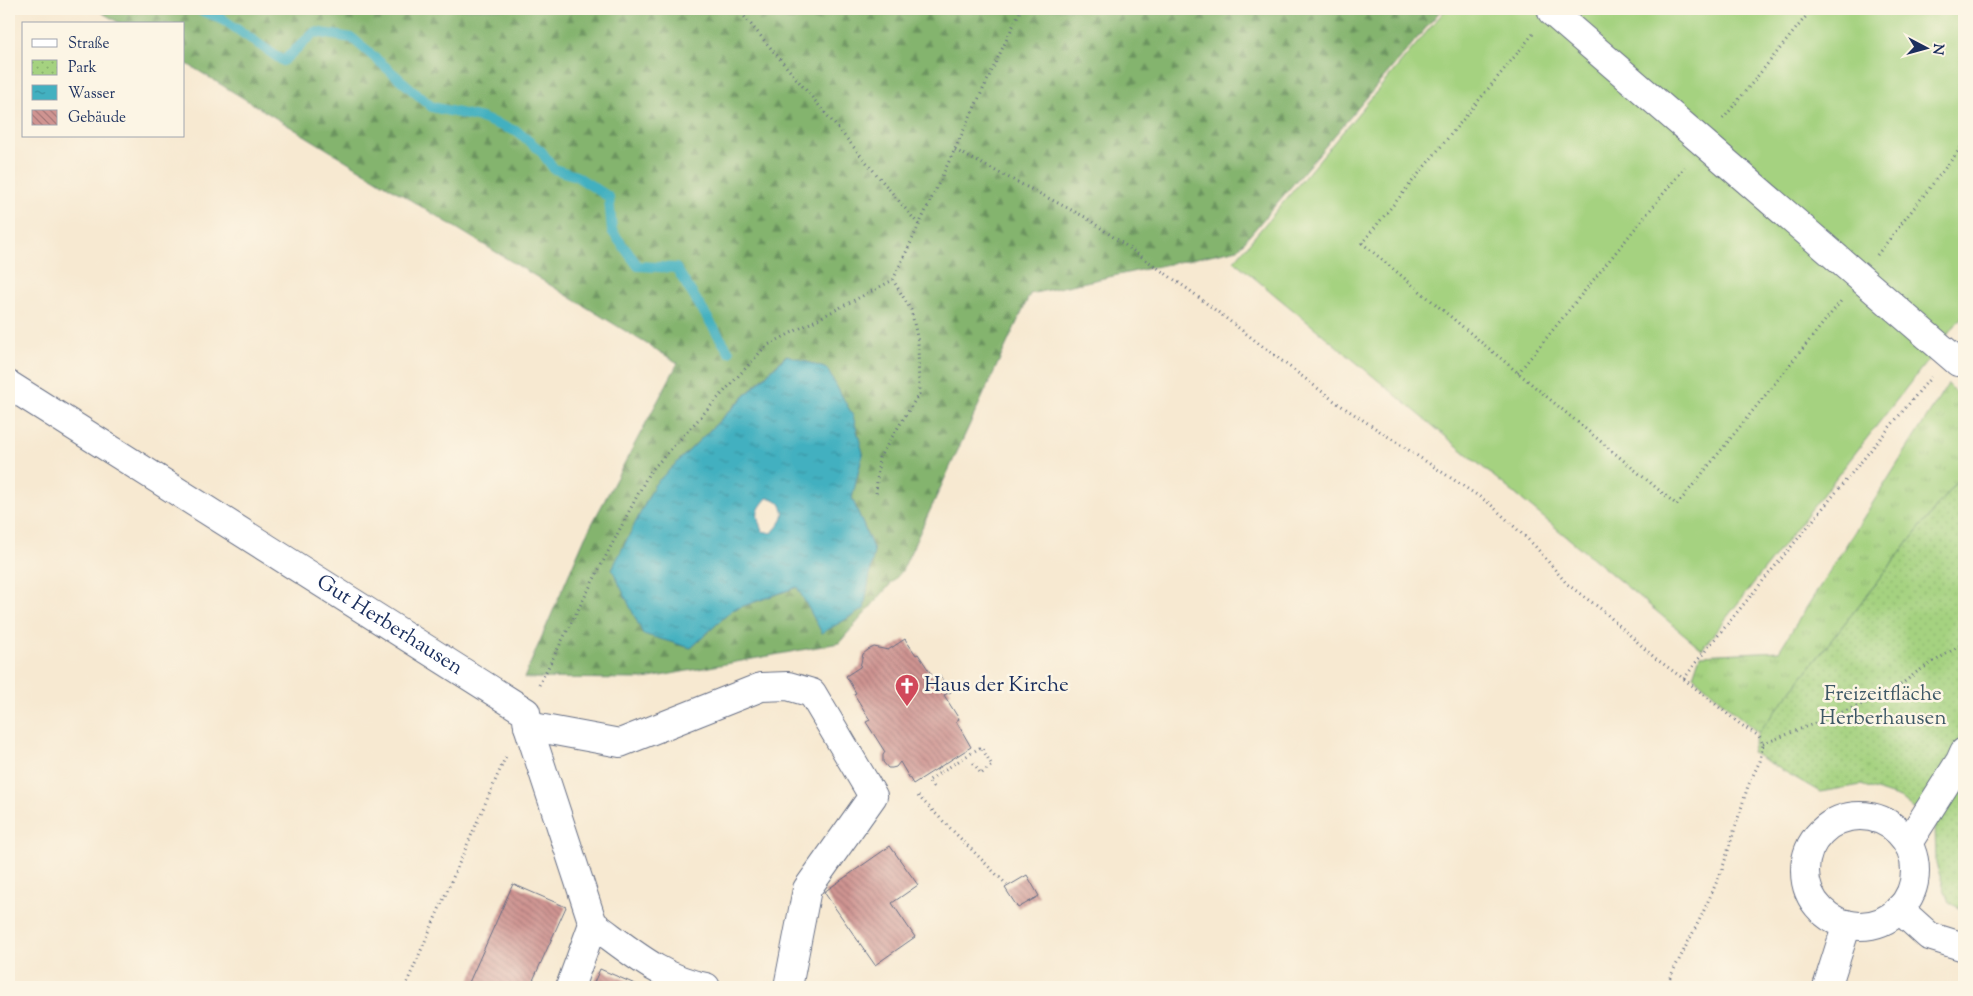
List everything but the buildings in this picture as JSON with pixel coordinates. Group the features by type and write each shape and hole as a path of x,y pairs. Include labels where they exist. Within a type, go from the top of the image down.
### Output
{"street":[{"path":"1552,12 1956,358"},
{"name":"Gut Herberhausen","path":"9,385 527,719"},
{"path":"527,719 620,743 761,687 788,686 812,693 873,796 807,890 788,987"},
{"path":"527,719 593,924 655,969 697,986 706,987"},
{"path":"1908,842 1964,752"},
{"path":"1863,816 1880,819 1896,829 1908,842 1914,856 1914,884 1908,898 1900,909 1888,918 1861,926 1847,924 1831,917 1817,905 1808,889 1805,872 1808,854 1816,838 1829,825 1846,818 1863,816"},
{"path":"1900,909 1929,936 1964,947"},
{"path":"570,987 593,924"},
{"path":"1827,987 1847,924"}],"path":[{"path":"738,9 919,225"},
{"path":"404,987 527,719 649,473 766,346 893,280 1021,9"},
{"path":"1518,373 1812,9"},
{"path":"1552,12 1362,243 1677,505 1964,144"},
{"path":"955,150 1085,216 1189,290 1337,403 1489,503 1535,546 1568,584 1601,609 1655,658 1740,724 1759,736 1763,744 1760,761 1745,794 1722,870 1701,917 1665,987"},
{"path":"876,493 879,458 919,394 918,341 911,310 893,280"},
{"path":"1684,679 1697,660 1956,358"},
{"path":"1763,744 1890,693 1917,672 1964,643"},
{"path":"933,787 928,781 981,748 992,766 981,774 973,762"},
{"path":"937,768 940,772"},
{"path":"918,796 1007,885"}],"green space":[{"path":"96,9 1442,9 1238,249 1030,294 902,571 839,643 644,679 524,678 585,537 678,363 185,63 185,22 118,22","holes":["786,355 827,369 863,453 852,498 874,551 797,587 732,610 691,648 655,484"]},
{"path":"1446,9 1964,9 1964,314 1702,649 1234,261"},
{"path":"1948,384 1964,401 1964,472 1758,733 1693,676 1700,655 1779,651"},
{"name":"Freizeitfläche Herberhausen","path":"1964,472 1964,910 1949,903 1936,864 1935,826 1900,798 1861,785 1820,792 1751,752 1758,733"}],"water":[{"path":"787,355 827,369 853,416 863,453 852,498 874,551 864,609 822,633 797,587 732,610 691,648 643,634 612,569 655,484","holes":["767,498 771,498 781,504 783,512 782,520 772,533 762,531 758,517 763,503"]}],"waterway":[{"path":"196,9 221,18 283,61 315,32 352,38 432,107 481,118 518,132 541,151 554,169 576,176 609,197 612,231 638,266 676,268 729,352"}],"place":[{"name":"Haus der Kirche","path":"907,707"}]}
